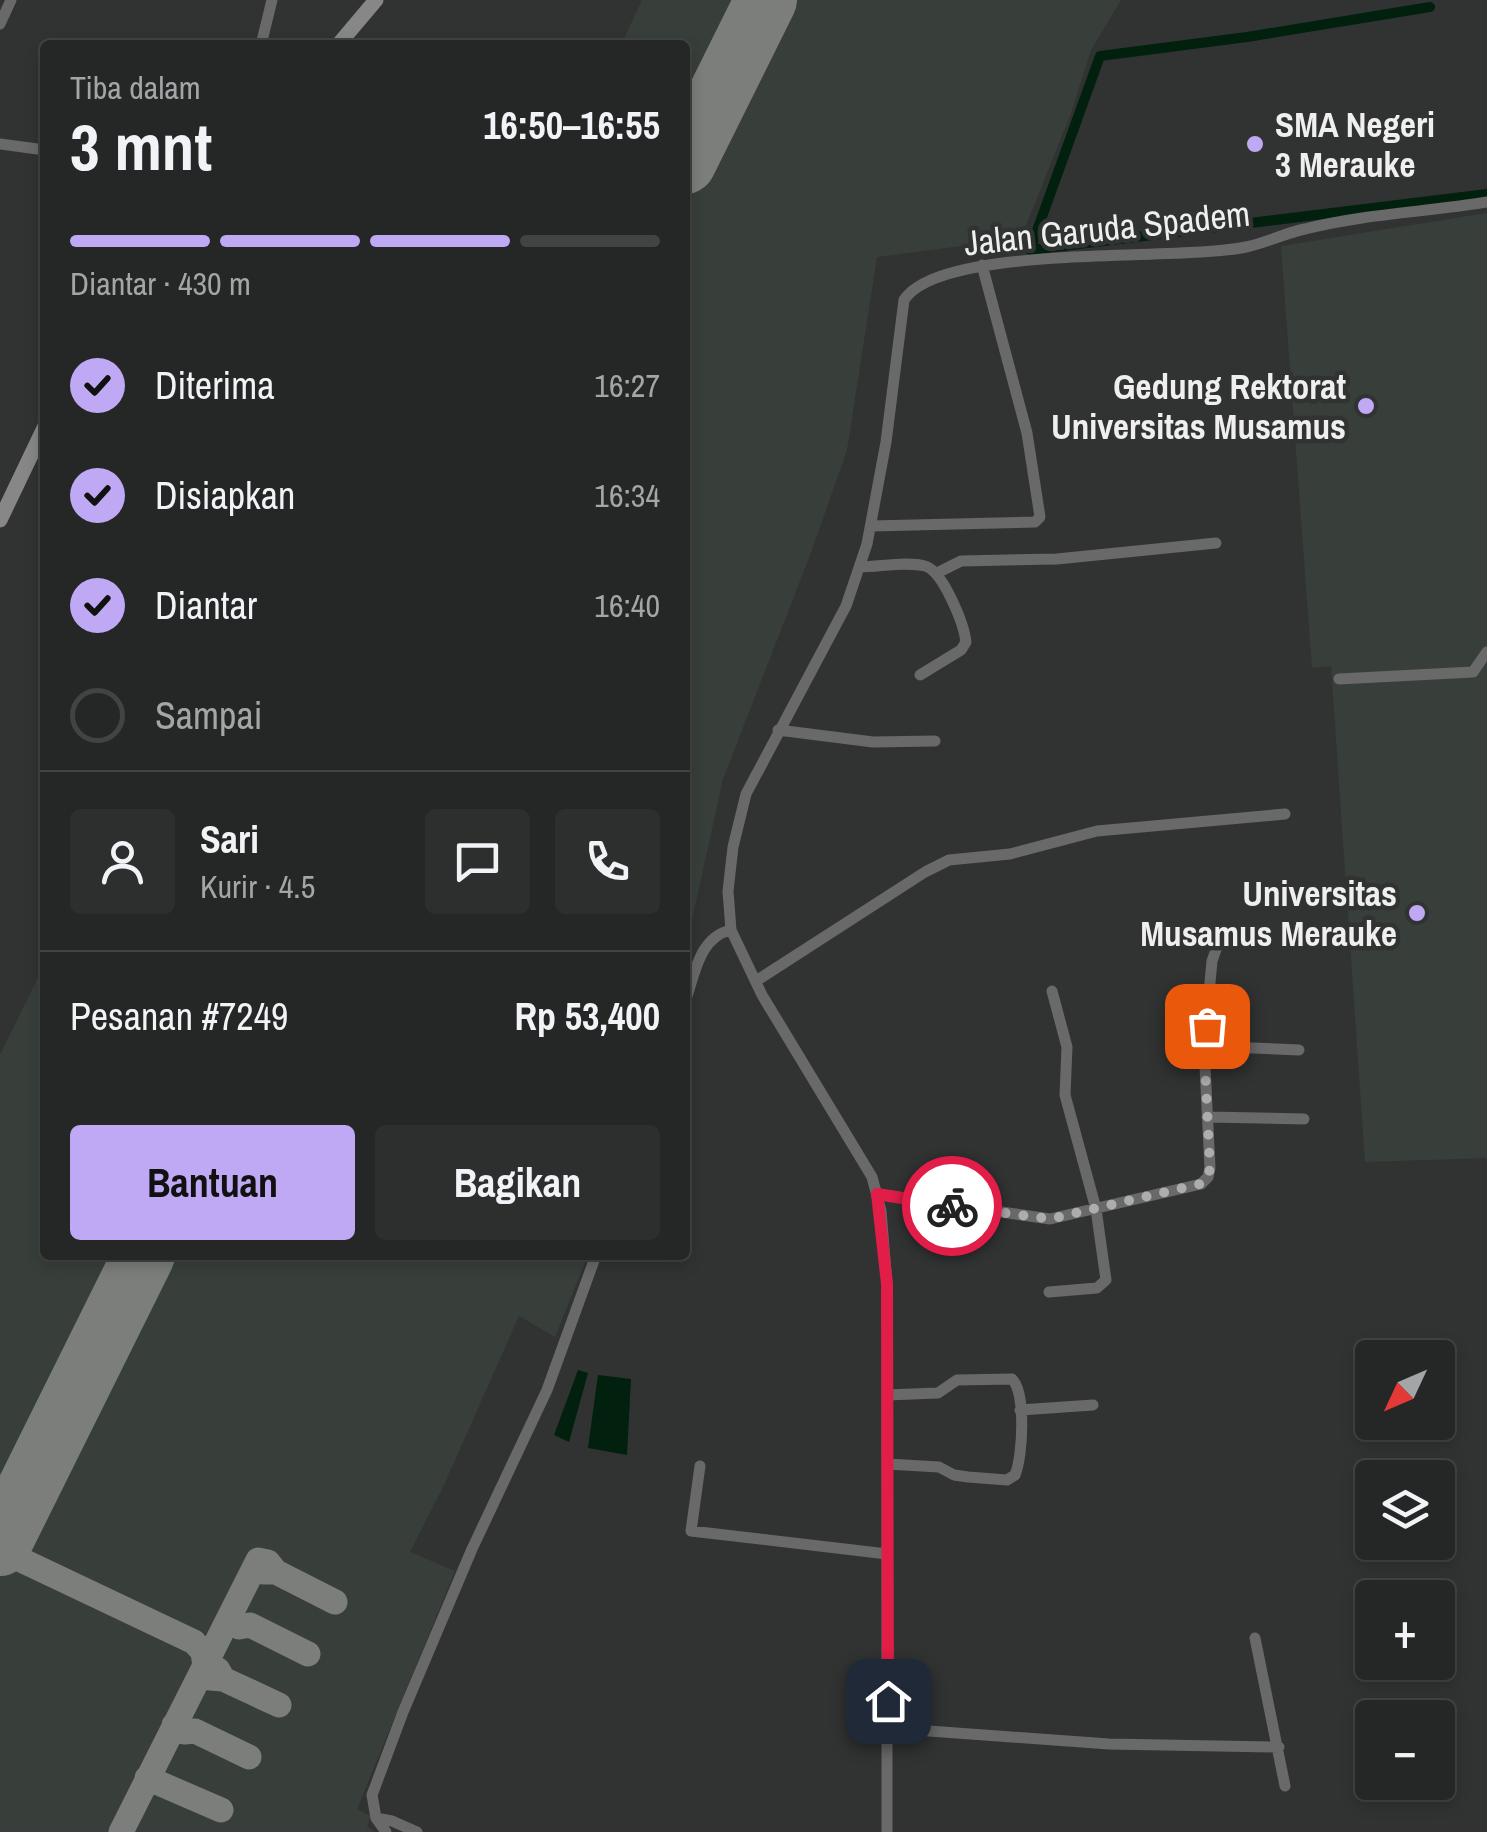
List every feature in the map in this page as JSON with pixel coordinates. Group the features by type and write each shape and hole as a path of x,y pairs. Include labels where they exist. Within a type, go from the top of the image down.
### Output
{"street":[{"path":"0,24 11,0"},
{"path":"262,40 272,0"},
{"path":"342,40 376,0"},
{"path":"0,144 40,149"},
{"name":"Jalan Garuda Spadem","path":"886,1832 887,1284 877,1194 872,1177 756,981 731,930 728,890 746,794 829,638 860,567 872,526 904,300 922,282 953,270 982,265 1246,248 1306,228 1487,202"},
{"path":"872,526 1003,524 1035,522 1040,517 1026,433 982,265"},
{"path":"0,520 40,436"},
{"path":"937,574 961,560 1057,559 1216,543"},
{"path":"860,567 924,566 937,574 960,617 966,642 960,650 920,675"},
{"path":"1340,679 1473,672 1487,652"},
{"path":"778,730 872,742 935,742"},
{"path":"756,981 949,860 1010,854 1097,831 1285,814"},
{"path":"690,988 706,944 716,934 731,930"},
{"path":"877,1194 1036,1219 1063,1218 1195,1186 1205,1180 1210,1168 1204,1046 1212,962 1218,944"},
{"path":"1049,1292 1097,1288 1105,1283 1096,1210 1065,1095 1067,1047 1052,991"},
{"path":"1204,1046 1299,1050"},
{"path":"1208,1117 1304,1119"},
{"path":"417,1832 382,1826 372,1795 472,1549 547,1390 594,1260"},
{"path":"887,1395 938,1392 958,1380 1012,1378 1018,1383 1020,1410 1020,1459 1016,1474 1007,1480 959,1476 939,1467 887,1464"},
{"path":"1020,1410 1093,1404"},
{"path":"700,1466 691,1530 887,1554"},
{"path":"1254,1638 1285,1786"},
{"path":"888,1728 1108,1744 1279,1747"}],"shaded area":[{"path":"642,0 1121,0 1091,50 1070,116 1021,238 877,257 847,450 723,779 690,929 690,40 623,40"},
{"name":"Universitas Musamus Merauke","path":"1487,213 1487,1158 1365,1162 1331,666 1312,668 1281,246"},
{"path":"40,973 40,1260 586,1260 555,1337 519,1316 410,1552 455,1571 357,1809 371,1816 367,1827 376,1832 0,1832 0,1055"},
{"path":"578,1370 588,1373 569,1442 554,1435"},
{"path":"598,1375 631,1379 627,1455 588,1448"}],"waterway":[{"path":"1430,7 1100,56 1030,250 1487,194"}],"taxiway":[{"path":"0,1550 194,1642 203,1652 205,1667 218,1670 223,1679"},
{"path":"121,1832 258,1560 268,1562 276,1572"},
{"path":"263,1572 276,1572 335,1602"},
{"path":"230,1619 239,1627 250,1625 308,1654"},
{"path":"210,1678 223,1679 279,1705"},
{"path":"174,1725 249,1757"},
{"path":"147,1778 221,1810"}],"runway":[{"path":"690,153 766,0"},
{"path":"0,1545 142,1260"}],"way so far":[{"path":"952,1206 1036,1219 1063,1218 1200,1184 1210,1174 1204,1046 1207,1026"}],"place":[{"name":"SMA Negeri 3 Merauke","path":"1255,144"},
{"name":"Gedung Rektorat Universitas Musamus","path":"1366,406"},
{"name":"Universitas Musamus Merauke","path":"1417,913"}],"route":[{"path":"888,1701 887,1284 877,1194 952,1206"}]}
